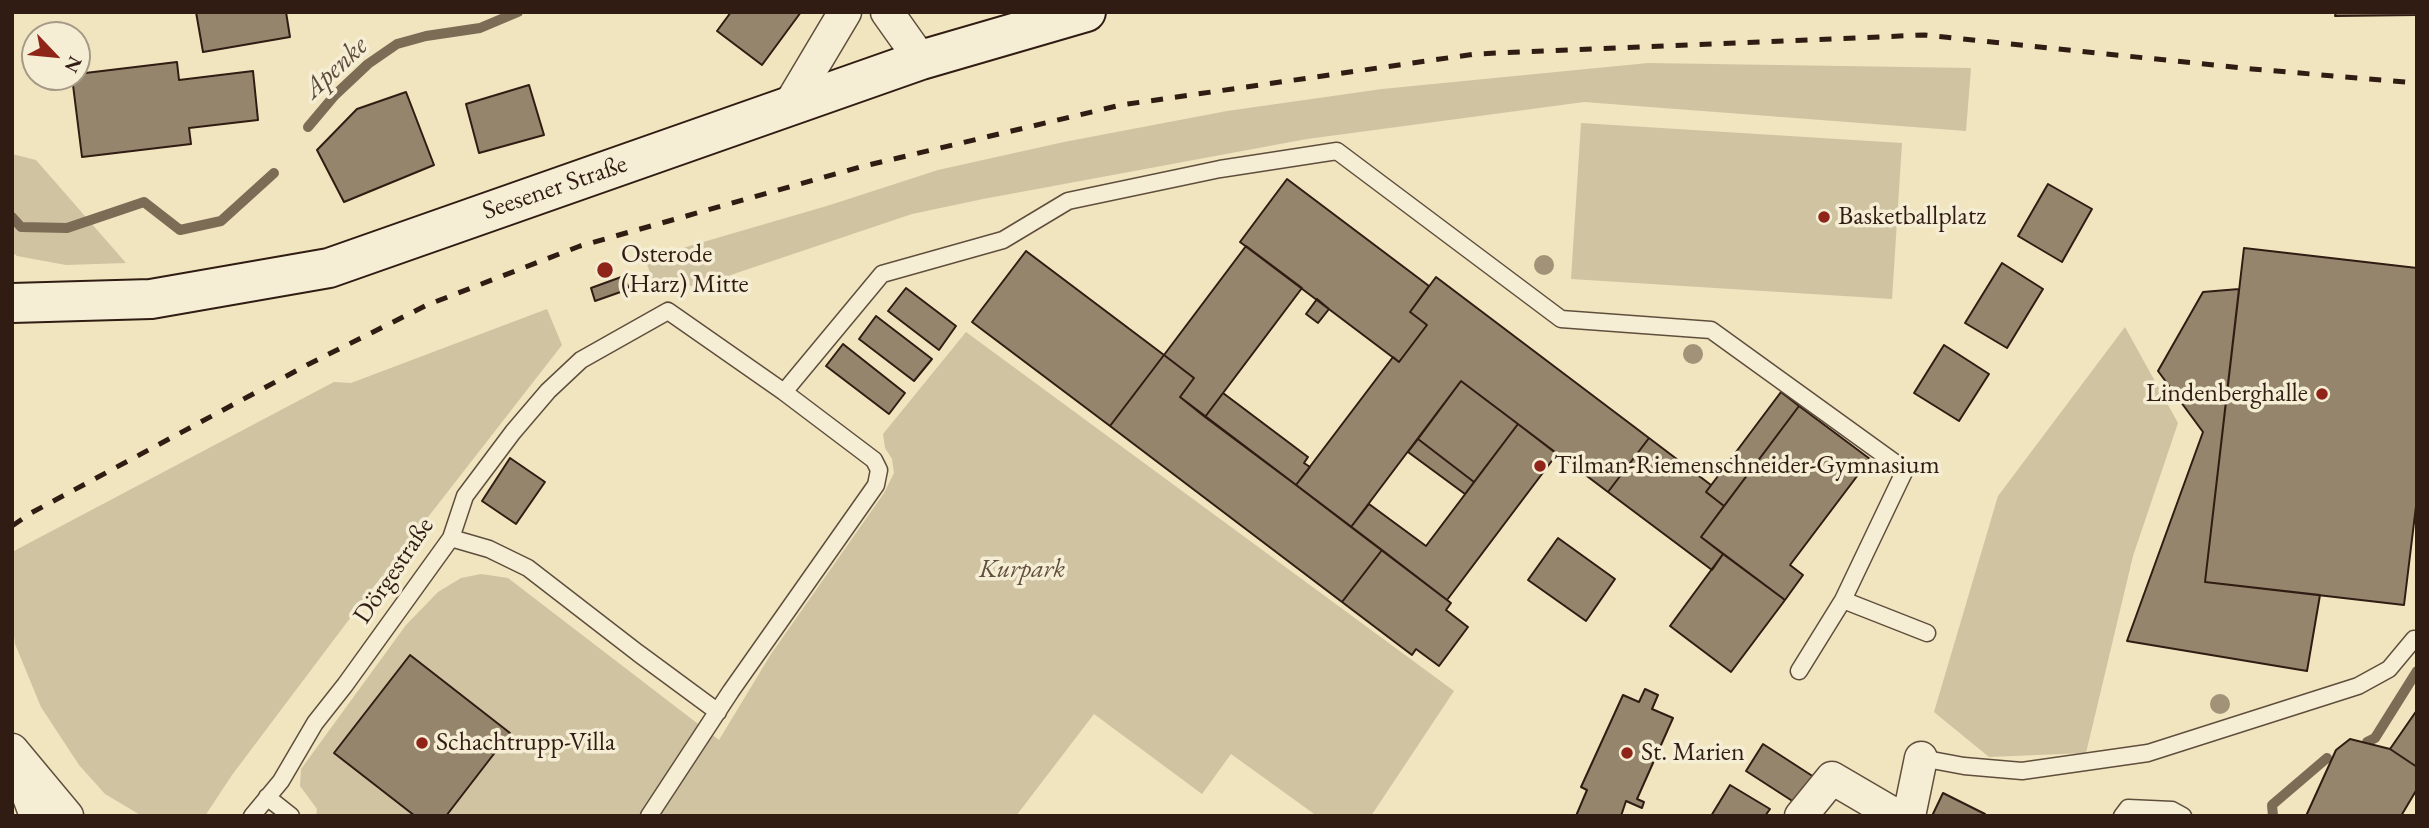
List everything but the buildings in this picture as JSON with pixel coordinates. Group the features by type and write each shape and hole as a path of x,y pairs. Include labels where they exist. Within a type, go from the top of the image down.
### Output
{"street":[{"path":"789,106 845,12"},
{"path":"887,12 921,60"},
{"name":"Seesener Straße","path":"12,303 151,299 329,268 921,60 1086,12"},
{"path":"12,751 36,816"},
{"path":"12,751 67,816"},
{"path":"1909,816 1921,758"},
{"path":"1801,816 1832,778 1897,816"}],"lane":[{"path":"649,816 876,485 879,470 874,460 784,392 882,274 1003,240 1068,201 1220,169 1337,151 1561,319 1711,330 1905,470 1843,600 1799,671"},
{"name":"Dörgestraße","path":"252,816 281,781 315,723 451,538 465,496 513,432 548,391 581,360 668,311 784,392"},
{"path":"451,538 489,549 528,568 719,712"},
{"path":"1843,600 1927,633"},
{"path":"1921,758 1964,766 2022,771 2148,753 2358,686 2389,669 2414,639"},
{"path":"267,797 291,816"},
{"path":"2122,816 2128,808 2172,810 2183,816"}],"green space":[{"path":"1648,63 1971,68 1966,131 1584,102 1307,139 983,199 912,214 701,285 656,289 645,259 938,170 1064,142 1227,111 1382,89"},
{"path":"1581,123 1902,143 1892,299 1571,279"},
{"path":"12,154 36,160 126,263 66,265 17,256 12,252"},
{"path":"547,309 562,345 372,589 232,775 205,816 142,816 105,794 79,765 41,707 15,644 12,619 12,552 334,382 351,383"},
{"path":"2125,327 2178,423 2133,556 2086,753 1989,757 1934,712 1998,496"},
{"name":"Kurpark","path":"966,332 1454,691 1371,816 1317,816 1231,754 1202,794 1094,714 1016,816 316,816 317,809 300,786 301,769 406,625 438,592 461,578 481,574 508,578 719,740 771,654 884,493 894,473 883,434"}],"waterway":[{"name":"Apenke","path":"308,127 335,95 368,64 397,44 426,36 480,28 518,12"},
{"name":"Apenke","path":"12,217 21,227 67,228 144,202 180,230 221,221 274,173"},
{"path":"2367,742 2375,738 2417,671"},
{"path":"2273,816 2272,805 2327,758"}],"railway":[{"path":"12,526 31,513 307,365 427,305 580,246 860,167 1121,105 1475,54 1924,35 2417,83"}],"place":[{"name":"Basketballplatz","path":"1824,217"},
{"name":"Osterode (Harz) Mitte","path":"605,270"},
{"name":"Lindenberghalle","path":"2322,394"},
{"name":"Tilman-Riemenschneider-Gymnasium","path":"1540,466"},
{"name":"Schachtrupp-Villa","path":"422,743"},
{"name":"St. Marien","path":"1627,753"}]}
